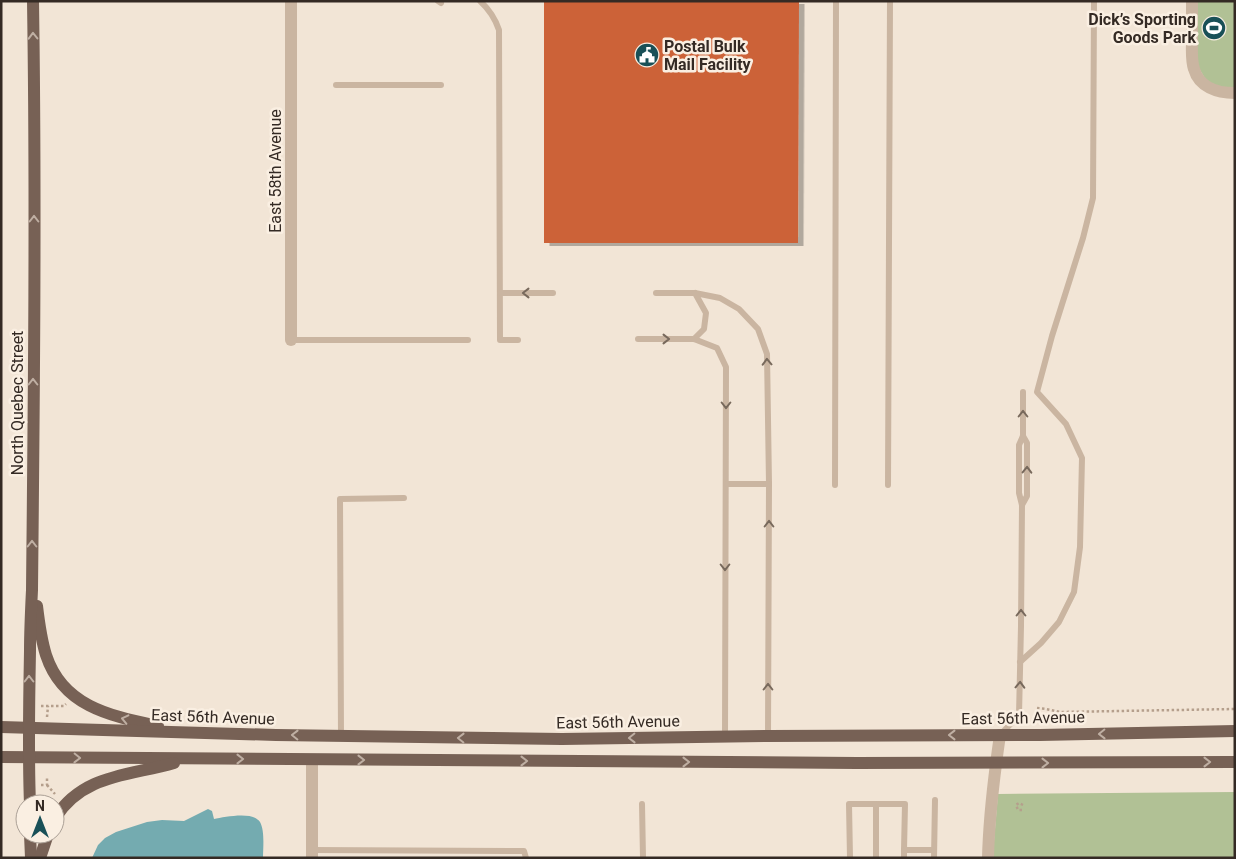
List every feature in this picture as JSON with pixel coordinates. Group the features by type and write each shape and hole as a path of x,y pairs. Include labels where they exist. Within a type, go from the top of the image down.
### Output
{"main road":[{"name":"North Quebec Street","path":"30,794 28,758 34,334 34,71 32,1"},
{"path":"32,564 43,643 51,668 65,688 83,703 117,717 189,732"},
{"name":"East 56th Avenue","path":"1,727 341,736 554,739 1235,731"},
{"path":"1,757 996,763 1235,762"},
{"path":"65,803 90,786 124,774 191,759"},
{"path":"30,844 31,858"},
{"path":"40,858 45,844"}],"street":[{"name":"East 58th Avenue","path":"291,1 291,340"},
{"path":"1192,1 1192,56 1194,69 1200,81 1211,89 1235,94"},
{"path":"988,858 991,796 1000,735"},
{"path":"312,760 312,854"}],"lane":[{"path":"480,1 492,12 498,30 500,340 518,340"},
{"path":"834,485 836,1"},
{"path":"888,485 890,1"},
{"path":"1020,662 1041,643 1059,622 1074,592 1080,547 1082,458 1066,424 1037,392 1093,198 1094,1"},
{"path":"336,85 441,85"},
{"path":"500,292 553,293"},
{"path":"656,293 695,293 720,298 739,309 758,329 767,354 769,484 768,736"},
{"path":"694,339 704,329 706,313 695,293"},
{"path":"638,339 694,339 718,348 726,367 725,736"},
{"path":"291,340 468,340"},
{"path":"1000,735 1019,715 1022,505 1019,493 1019,445 1023,436 1023,392"},
{"path":"726,484 769,484"},
{"path":"341,736 340,499 404,498"},
{"path":"850,858 849,804 905,804 904,854 934,854 934,800"},
{"path":"642,804 642,858"},
{"path":"876,804 876,858"},
{"path":"312,854 524,851 526,858"}],"path":[{"path":"41,706 64,706 67,703"},
{"path":"47,720 48,706"},
{"path":"1037,708 1046,708 1060,712 1235,709"},
{"path":"47,776 47,785 55,794"},
{"path":"41,785 47,785"},
{"path":"1010,806 1016,806 1019,803 1023,805"},
{"path":"1016,806 1018,810 1022,810"}],"green space":[{"name":"Dick’s Sporting Goods Park","path":"1192,1 1235,1 1235,93 1211,89 1192,56"},
{"path":"1235,792 1235,858 994,858 998,794"}],"water":[{"path":"208,809 212,811 214,819 245,816 260,822 263,830 263,858 92,858 98,845 105,838 116,832 147,822 162,820 184,821"}],"building":[{"path":"544,1 799,1 798,243 544,243"}],"place":[{"name":"Dick’s Sporting Goods Park","path":"1214,28"},
{"name":"Postal Bulk Mail Facility","path":"647,55"}]}
